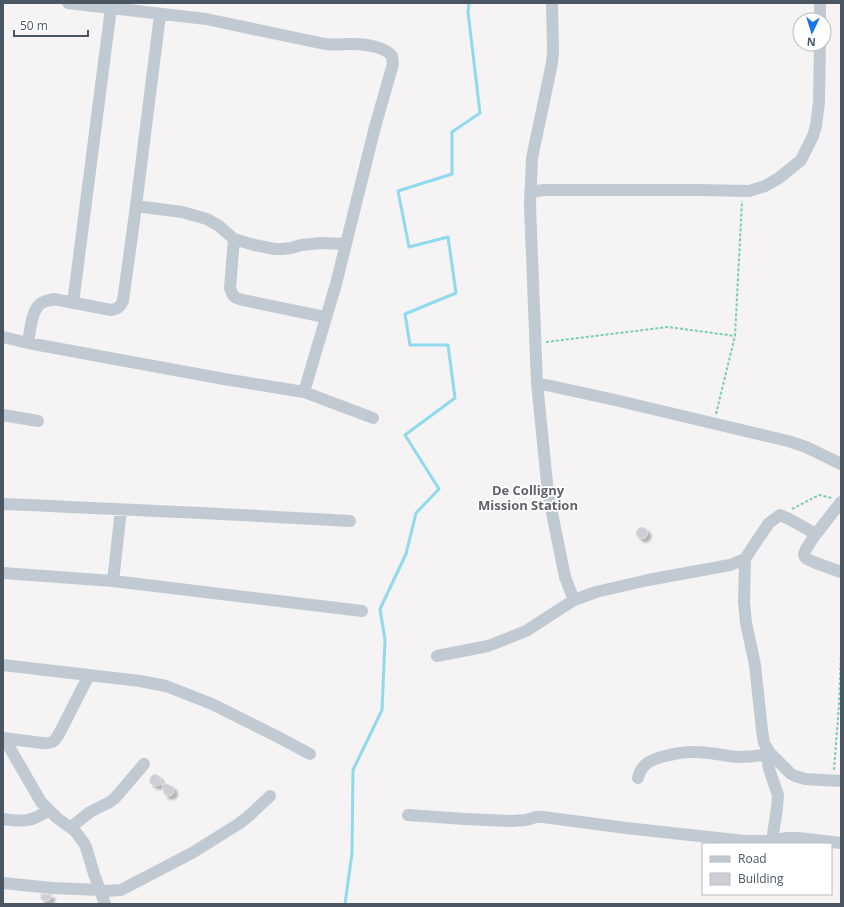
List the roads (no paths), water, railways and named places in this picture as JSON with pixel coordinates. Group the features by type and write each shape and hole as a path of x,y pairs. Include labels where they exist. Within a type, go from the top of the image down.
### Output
{"street":[{"path":"68,3 206,20 325,44 364,44 373,46 391,54 393,64 375,127 336,284 304,392"},
{"path":"552,3 552,63 532,158 530,193 535,343 537,383 548,493 565,577 574,600"},
{"path":"73,303 110,8"},
{"path":"28,343 34,312 39,305 45,301 54,299 111,310 121,306 123,301 136,206 160,15"},
{"path":"530,193 544,190 749,191 765,186 779,178 801,160 813,136 816,126 819,102 820,52"},
{"path":"136,206 182,212 207,219 219,226 234,239 275,249 322,243 346,244"},
{"path":"234,239 230,288 233,296 243,300 325,317"},
{"path":"3,337 28,343 224,379 304,392 374,418"},
{"path":"537,383 788,441 806,447 841,464"},
{"path":"3,415 38,421"},
{"path":"837,500 804,554 805,557 816,563 841,572"},
{"path":"3,504 350,521"},
{"path":"113,581 121,510"},
{"path":"772,841 778,794 769,769 762,730 755,665 746,623 744,602 745,559 770,523 780,515 816,534"},
{"path":"436,656 488,646 526,631 574,600 596,592 648,580 730,565 745,559"},
{"path":"3,573 113,581 362,611"},
{"path":"3,665 140,681 166,686 212,704 310,754"},
{"path":"3,738 42,743 53,742 59,734 89,675"},
{"path":"3,738 41,802 57,818 75,831 86,847 105,904"},
{"path":"638,778 639,771 646,764 661,757 692,752 747,757 757,756 766,750"},
{"path":"766,750 795,776 805,779 837,780"},
{"path":"71,828 90,812 115,798 144,764"},
{"path":"3,883 52,888 106,891 121,890 192,854 240,823 270,796"},
{"path":"3,819 14,821 32,819 49,810"},
{"path":"408,815 512,821 543,817 745,841 772,841 787,838 799,838 841,844"}],"waterway":[{"path":"345,904 352,853 353,770 382,710 385,640 380,609 406,554 416,513 439,489 405,435 455,398 448,345 410,345 405,314 456,293 448,237 409,247 398,191 452,174 452,132 480,113 468,12 469,3"}],"district":[{"name":"De Colligny Mission Station","path":"528,498"}]}
